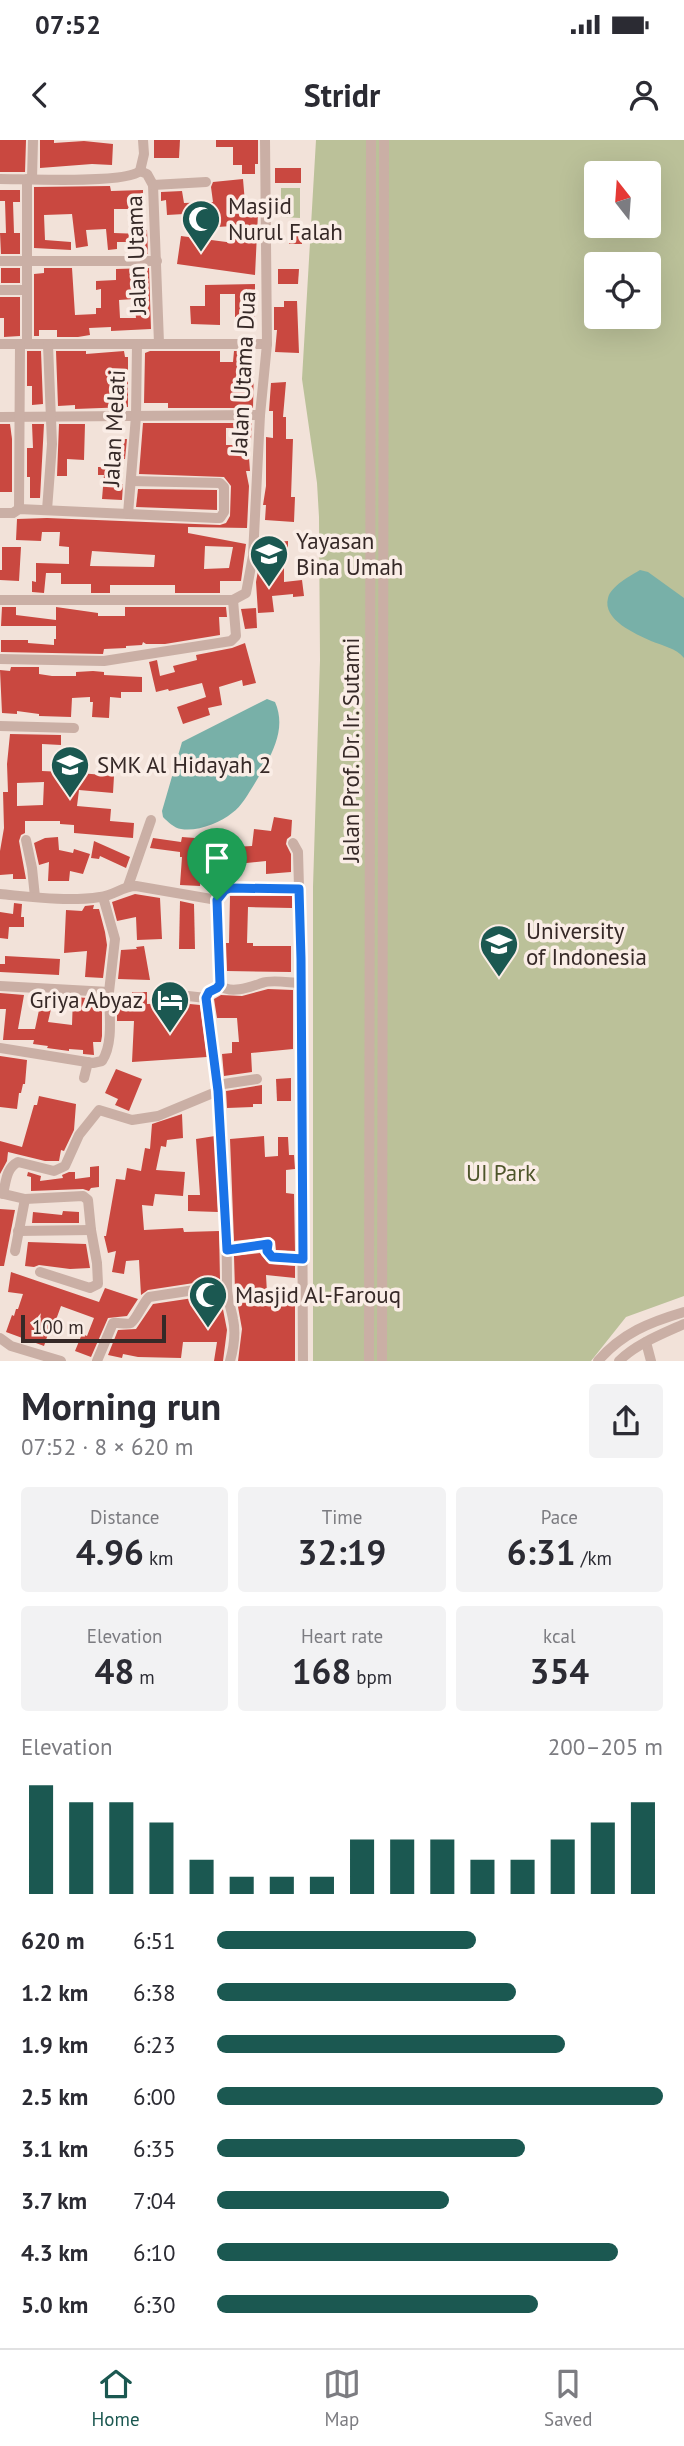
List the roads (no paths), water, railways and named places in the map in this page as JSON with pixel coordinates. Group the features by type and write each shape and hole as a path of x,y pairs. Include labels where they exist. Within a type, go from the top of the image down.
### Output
{"street":[{"path":"19,509 29,179 33,140"},
{"path":"0,178 132,176 140,171 144,154 143,140"},
{"name":"Jalan Utama Dua","path":"233,600 246,593 253,556 260,415 267,344 265,140"},
{"name":"Jalan Prof. Dr. Ir. Sutami","path":"369,1361 371,140"},
{"name":"Jalan Prof. Dr. Ir. Sutami","path":"382,1361 384,140"},
{"name":"Jalan Utama","path":"140,171 147,174 153,185 159,343"},
{"path":"153,185 206,182"},
{"path":"0,261 157,261"},
{"path":"0,290 26,290"},
{"path":"0,344 267,344"},
{"name":"Jalan Melati","path":"128,514 136,416 137,344"},
{"path":"47,510 51,469 48,345"},
{"path":"0,417 260,415"},
{"path":"0,513 13,513 19,509 220,518 224,513 224,486 220,483 131,481"},
{"path":"0,600 233,600 236,636 231,641 104,661 0,659"},
{"path":"0,726 74,728"},
{"path":"128,886 152,820"},
{"path":"26,840 34,897"},
{"path":"293,843 298,852 301,983 303,1361"},
{"path":"0,894 103,897 128,886 217,900"},
{"path":"220,986 217,900 225,890 299,889"},
{"path":"0,1048 88,1062 102,1061 107,1055 109,992 115,939 103,897"},
{"path":"220,986 226,989 257,986 264,982 301,983"},
{"path":"0,986 109,992"},
{"path":"220,986 209,992 206,998 218,1088 227,1285 234,1322 230,1361"},
{"path":"179,995 206,998"},
{"path":"84,1077 88,1062"},
{"path":"40,1272 90,1288 95,1286 99,1279 86,1197 25,1199 2,1194 9,1169 14,1163 54,1171 65,1166 79,1135 99,1110 132,1120 158,1116 218,1088 257,1079"},
{"path":"15,1251 25,1199"},
{"path":"18,1231 91,1230"},
{"path":"227,1250 268,1244 267,1251 272,1257 303,1259"},
{"path":"97,1361 113,1323 130,1324 149,1297 227,1285"},
{"path":"598,1361 630,1332 684,1311"},
{"path":"619,1361 646,1342 684,1324"},
{"path":"0,1338 11,1346 61,1361"},
{"path":"646,1342 651,1361"}],"water":[{"path":"640,570 648,572 684,598 684,658 673,650 629,630 610,613 608,598 613,589"},
{"path":"267,699 275,702 278,734 266,764 242,803 227,817 208,826 187,830 171,824 163,817 162,811 182,742"}],"place":[{"name":"Masjid Nurul Falah","path":"201,253"},
{"name":"Yayasan Bina Umah","path":"269,588"},
{"name":"SMK Al Hidayah 2","path":"70,799"},
{"name":"University of Indonesia","path":"499,978"},
{"name":"Griya Abyaz","path":"170,1034"},
{"name":"Masjid Al-Farouq","path":"208,1329"}],"park label":[{"name":"UI Park","path":"501,1173"}]}
